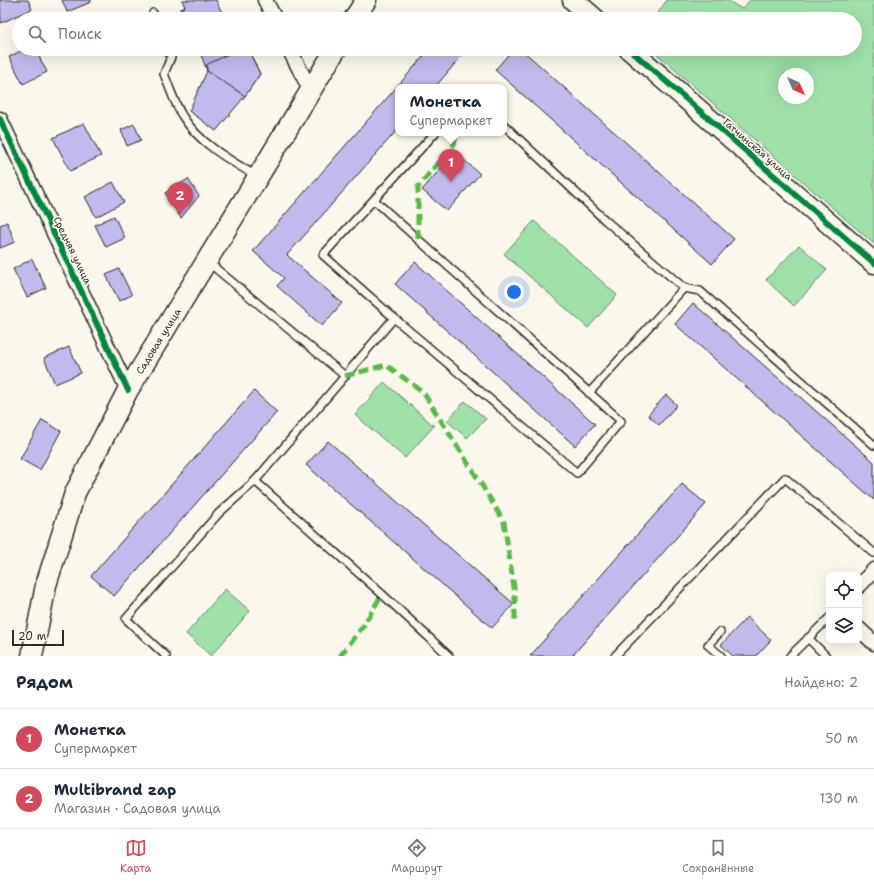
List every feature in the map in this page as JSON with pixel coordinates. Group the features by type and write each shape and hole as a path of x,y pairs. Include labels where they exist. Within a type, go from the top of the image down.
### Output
{"main road":[{"path":"358,12 366,0"},
{"path":"573,0 587,12"},
{"name":"Садовая улица","path":"32,656 46,585 75,493 128,390 332,56"},
{"name":"Гатчинская улица","path":"637,56 874,263"}],"street":[{"path":"265,0 271,12"},
{"path":"293,56 311,91"},
{"name":"Средняя улица","path":"0,119 128,390"},
{"path":"862,583 874,570"},
{"path":"862,632 874,643"}],"lane":[{"path":"171,56 164,74 183,117 198,136 234,163 258,177"},
{"path":"507,128 605,220 684,288 700,291 874,445"},
{"path":"374,200 622,421 577,473 394,318 323,255 432,136"},
{"path":"207,262 345,376"},
{"path":"589,393 684,288"},
{"path":"166,656 126,619 219,513 255,481 394,318"},
{"path":"615,656 785,478 874,553"},
{"path":"255,481 449,656"},
{"path":"790,656 826,621"},
{"path":"720,632 708,645 721,656"},
{"path":"808,638 826,656"}],"green space":[{"path":"667,0 727,0 742,9 750,0 874,0 874,244 659,56 862,56 862,12 658,12"},
{"path":"534,221 617,295 588,328 504,254"},
{"path":"799,245 827,270 794,306 766,280"},
{"path":"384,382 434,426 405,458 355,415"},
{"path":"465,401 486,419 467,438 447,421"},
{"path":"225,589 250,611 211,656 186,634"}],"building":[{"path":"0,0 28,0 32,9 25,12 12,12 12,18 1,23"},
{"path":"62,0 91,0 91,2 67,12"},
{"path":"182,0 216,0 222,12 182,12 180,9 185,7"},
{"path":"12,56 39,56 47,72 23,84 9,57"},
{"path":"202,56 251,56 260,74 245,96 216,131 189,111 207,71"},
{"path":"225,56 251,56 260,74 245,96 207,71 206,65"},
{"path":"424,56 462,56 438,84 399,84"},
{"path":"507,56 529,56 734,239 712,264 495,70"},
{"path":"395,89 395,132 287,255 342,303 322,326 277,286 284,278 253,251"},
{"path":"84,123 101,156 70,171 53,138"},
{"path":"134,124 141,140 127,146 121,130"},
{"path":"455,152 480,174 447,211 422,190"},
{"path":"188,179 199,196 181,218 165,193"},
{"path":"113,182 124,202 96,217 85,197"},
{"path":"114,216 125,238 106,247 95,225"},
{"path":"7,222 15,242 0,248 0,225"},
{"path":"32,259 46,288 27,297 13,269"},
{"path":"415,262 595,424 575,446 395,284"},
{"path":"119,269 132,295 119,301 106,275"},
{"path":"693,303 874,462 874,500 675,324"},
{"path":"69,347 81,373 55,384 44,358"},
{"path":"254,391 277,412 114,596 91,576"},
{"path":"666,395 677,405 659,425 648,415"},
{"path":"42,420 61,431 40,470 20,459"},
{"path":"328,441 514,604 492,628 306,465"},
{"path":"682,484 706,504 572,656 530,656"},
{"path":"747,617 771,640 756,656 733,656 721,645"}],"marked path":[{"path":"418,239 418,187 454,144 456,136"},
{"path":"345,376 386,365 423,392 504,522 515,594 515,623"},
{"path":"340,656 364,625 382,594"}],"cycle path":[{"path":"637,56 874,263"},
{"path":"0,119 128,390"}],"place":[{"name":"Монетка","path":"451,182"},
{"name":"Multibrand zap","path":"180,215"}]}
